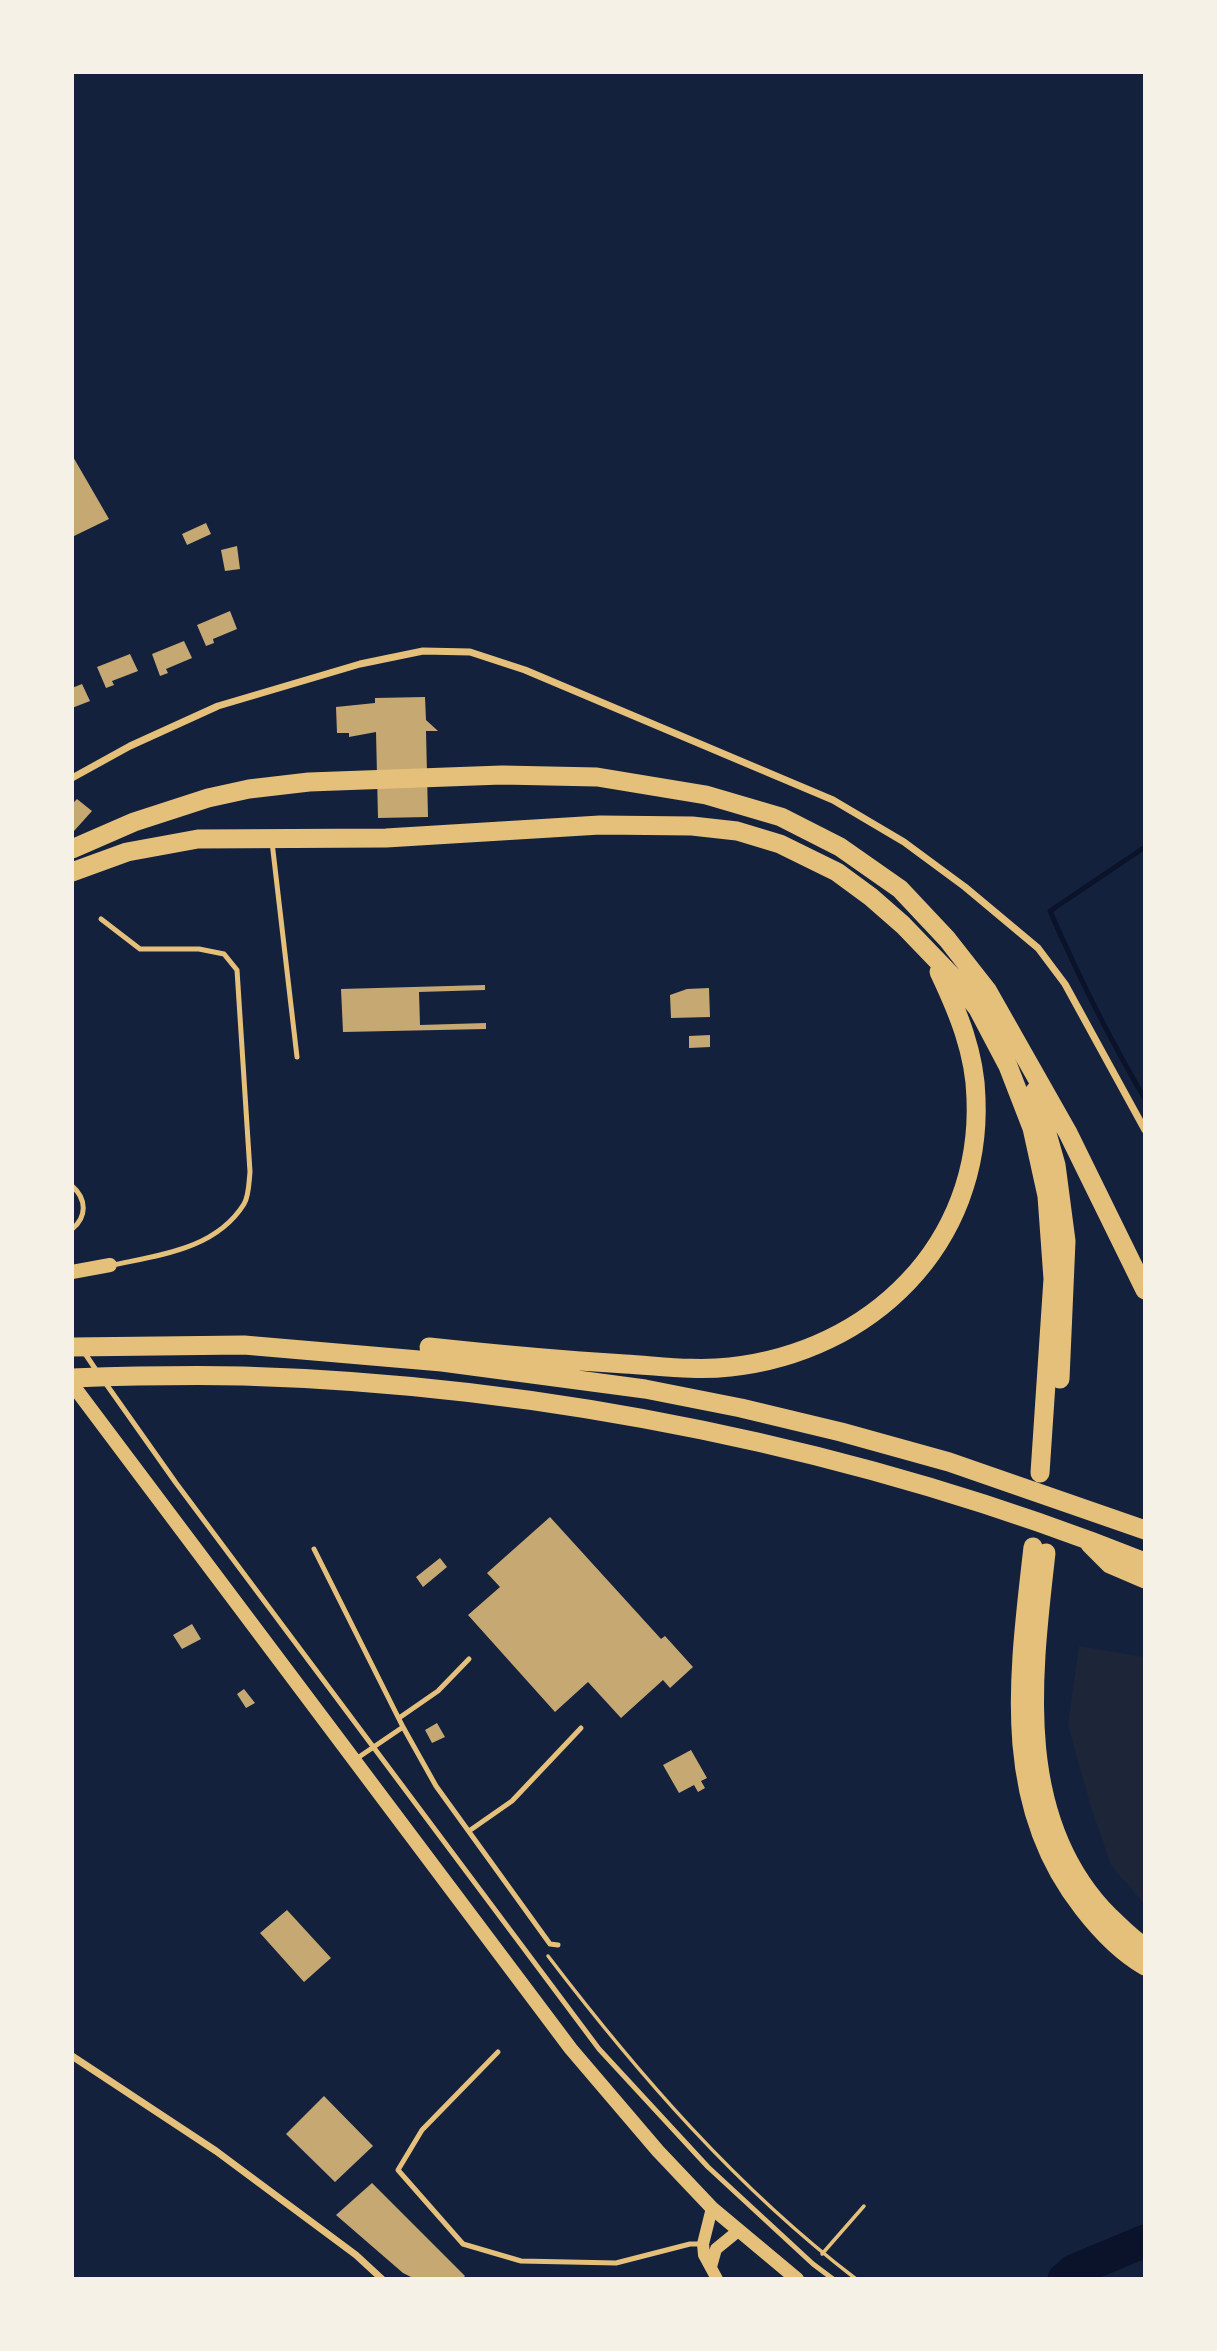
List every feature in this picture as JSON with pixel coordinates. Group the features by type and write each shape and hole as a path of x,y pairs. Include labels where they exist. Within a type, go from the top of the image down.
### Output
{"highway":[{"path":"72,849 134,822 208,798 249,789 309,782 502,775 597,777 706,795 780,817 840,847 900,889 947,939 987,990 1069,1133 1145,1290"},
{"path":"72,872 127,852 198,839 386,838 600,824 692,826 737,831 780,844 836,872 871,897 932,955 978,1009 995,1040 1032,1128 1047,1196 1053,1279 1046,1475 1064,1332 1066,1241 1056,1165 1037,1097 1019,1048"},
{"path":"72,1347 404,1345 702,1369 732,1367 790,1355 813,1347 853,1328 883,1306 921,1268 954,1214 968,1175 976,1119 973,1068 959,1018 932,955"},
{"path":"244,1345 442,1362 645,1390 741,1408 949,1462 1145,1530"},
{"path":"72,1378 244,1376 354,1382 462,1393 639,1419 842,1462 1084,1538 1145,1562"},
{"path":"1084,1538 1110,1564 1145,1580"},
{"path":"1145,1947 1125,1931 1085,1889 1059,1843 1042,1786 1034,1733 1039,1550 1024,1630 1020,1712 1030,1804 1047,1851 1074,1898 1113,1941 1145,1966"}],"main road":[{"path":"72,1272 110,1265"},
{"path":"72,1384 571,2049 650,2142 712,2208 797,2279"}],"street":[{"path":"72,778 130,746 218,706 360,664 424,651 470,652 525,670 833,800 904,842 965,887 1038,948 1065,984 1145,1130"},
{"path":"72,2056 216,2151 356,2255 382,2279"},
{"path":"712,2208 703,2244 704,2255 714,2273"},
{"path":"714,2273 716,2249 738,2231"}],"lane":[{"path":"271,839 297,1057"},
{"path":"101,919 140,949 199,949 224,954 237,970 250,1172 246,1202 221,1230 189,1248 110,1265"},
{"path":"72,1186 82,1199 84,1207 79,1223 72,1230"},
{"path":"72,1335 176,1483 599,2049 708,2167 813,2264 833,2279"},
{"path":"314,1549 398,1718 436,1786 551,1944 558,1945"},
{"path":"398,1718 438,1691 470,1659"},
{"path":"354,1760 403,1727"},
{"path":"469,1831 512,1801 581,1728"},
{"path":"498,2052 422,2130 398,2170 463,2244 521,2261 616,2263 690,2244 703,2244 716,2249"}],"path":[{"path":"542,1948 607,2034 648,2082 725,2163 823,2253 856,2279"},
{"path":"823,2253 864,2206"}],"shaded area":[{"path":"1079,1646 1145,1657 1145,1905 1111,1865 1068,1725"}],"building":[{"path":"72,455 109,519 72,537"},
{"path":"206,523 211,534 187,545 182,534"},
{"path":"237,546 240,569 225,571 221,550"},
{"path":"230,611 237,629 213,639 214,643 206,646 197,625"},
{"path":"184,641 192,658 166,669 168,673 160,676 152,654"},
{"path":"130,654 138,671 112,681 114,685 106,688 97,667"},
{"path":"82,684 90,701 72,708 72,688"},
{"path":"425,697 426,720 438,731 426,731 428,817 378,818 376,732 349,737 349,733 337,733 336,707 375,703 375,698"},
{"path":"77,799 92,811 74,831 72,804"},
{"path":"485,985 485,990 419,992 420,1025 486,1023 486,1029 343,1032 341,989"},
{"path":"709,988 710,1017 671,1018 670,995 687,989"},
{"path":"710,1035 710,1047 689,1048 689,1036"},
{"path":"550,1517 661,1639 665,1636 693,1667 670,1688 663,1680 621,1718 588,1682 555,1712 468,1615 500,1587 487,1573"},
{"path":"440,1558 447,1567 423,1587 416,1577"},
{"path":"192,1624 201,1639 182,1649 173,1635"},
{"path":"244,1689 255,1703 246,1708 237,1694"},
{"path":"437,1723 445,1737 432,1743 425,1730"},
{"path":"691,1750 707,1778 701,1781 705,1788 698,1792 694,1785 679,1793 663,1765"},
{"path":"287,1910 331,1958 304,1982 260,1933"},
{"path":"324,2096 373,2146 335,2182 286,2134"},
{"path":"372,2183 465,2276 462,2279 415,2279 403,2273 336,2215"}],"waterway":[{"path":"1145,847 1050,911 1094,1006 1145,1099"},
{"path":"1064,2279 1073,2271 1145,2241"}]}
